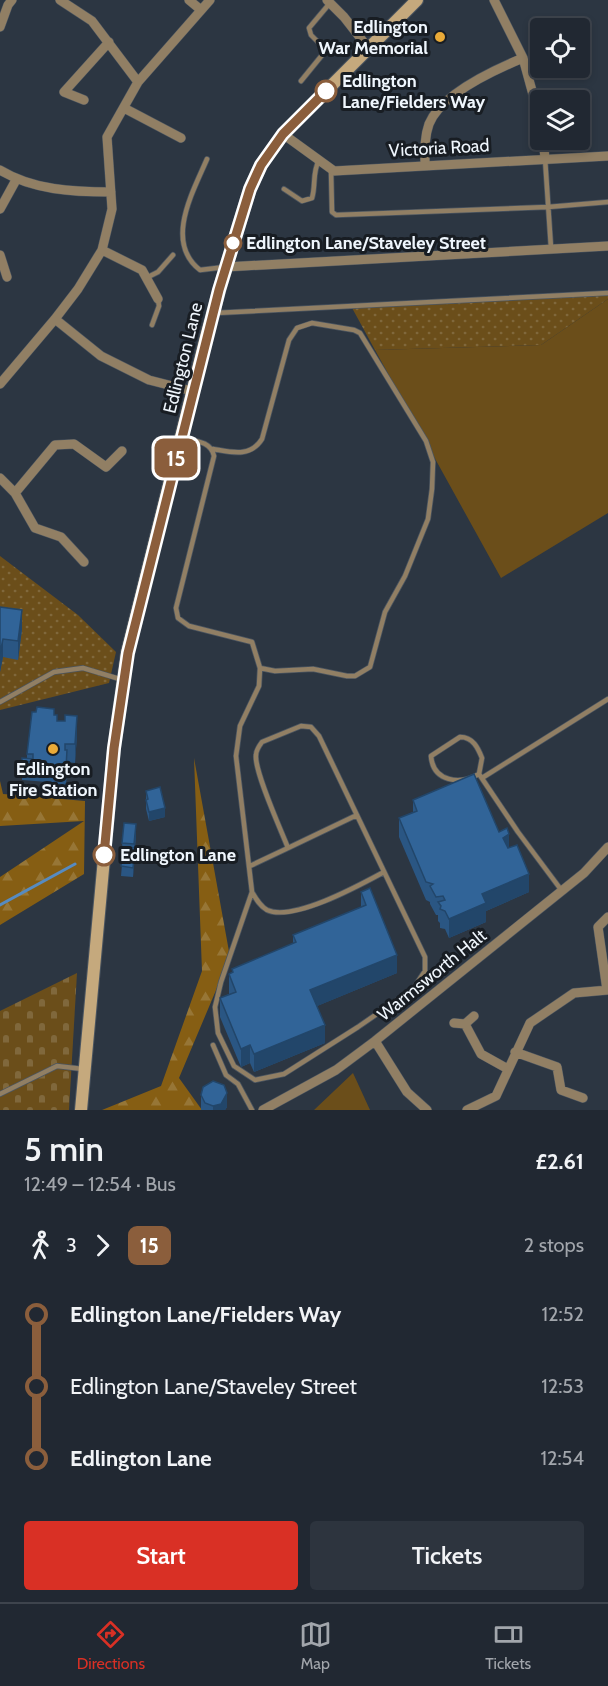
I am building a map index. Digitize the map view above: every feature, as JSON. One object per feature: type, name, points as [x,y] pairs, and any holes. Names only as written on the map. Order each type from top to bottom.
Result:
[{"type":"main road","name":"Edlington Lane","points":[[81,1110],[112,760],[123,680],[212,313],[250,189],[261,165],[283,134],[417,0]]},
{"type":"street","points":[[0,27],[12,0]]},
{"type":"street","points":[[60,0],[92,21],[138,82]]},
{"type":"street","points":[[189,0],[201,10]]},
{"type":"street","points":[[1,381],[55,319],[78,289],[102,250],[112,209],[107,137],[138,82],[210,0]]},
{"type":"street","points":[[494,0],[522,58],[531,90]]},
{"type":"street","points":[[328,1],[369,49]]},
{"type":"street","points":[[84,100],[64,92],[109,42]]},
{"type":"street","points":[[425,166],[425,138],[428,127],[439,108],[477,79],[522,58]]},
{"type":"street","points":[[124,108],[181,138]]},
{"type":"street","points":[[283,134],[331,169]]},
{"type":"street","points":[[544,150],[545,158]]},
{"type":"street","name":"Victoria Road","points":[[331,169],[334,171],[608,156]]},
{"type":"street","points":[[0,170],[15,180],[71,192],[111,192]]},
{"type":"street","points":[[0,209],[15,180]]},
{"type":"street","points":[[226,267],[608,246]]},
{"type":"street","points":[[102,250],[142,270],[158,299]]},
{"type":"street","points":[[0,255],[7,277]]},
{"type":"street","points":[[55,319],[101,356],[148,380],[192,391]]},
{"type":"street","points":[[15,493],[55,445],[74,444],[106,467],[122,451]]},
{"type":"street","points":[[0,478],[15,493],[35,528],[61,537],[84,562]]},
{"type":"street","name":"Warmsworth Halt","points":[[263,1110],[336,1070],[375,1041],[584,873],[608,847]]},
{"type":"street","points":[[467,1110],[496,1096],[530,1023],[574,993],[607,990],[598,927],[608,917]]},
{"type":"street","points":[[474,1016],[459,1024],[481,1054],[507,1069]]},
{"type":"street","points":[[375,1041],[406,1092],[428,1110]]},
{"type":"street","points":[[515,1052],[557,1067],[561,1090],[583,1098]]},
{"type":"lane","points":[[301,81],[325,49],[311,35],[309,28],[328,1]]},
{"type":"lane","points":[[545,158],[551,250]]},
{"type":"lane","points":[[207,159],[185,214],[183,240],[186,256],[200,270],[226,267]]},
{"type":"lane","points":[[284,189],[302,201],[309,200],[314,192],[314,172],[319,160]]},
{"type":"lane","points":[[331,169],[332,212],[336,215],[548,207],[608,202]]},
{"type":"lane","points":[[146,278],[158,272],[172,255]]},
{"type":"lane","points":[[212,313],[608,293]]},
{"type":"lane","points":[[152,325],[159,306],[158,299]]},
{"type":"lane","points":[[181,438],[208,445],[213,449],[235,453],[254,449],[259,444],[289,340],[297,328],[312,323],[360,333],[426,441],[433,462],[428,519],[405,576],[385,612],[370,667],[364,672],[347,676],[313,669],[260,668]]},
{"type":"lane","points":[[213,449],[214,456],[176,608],[178,618],[189,626],[252,642],[260,668],[259,686],[238,733],[236,756],[252,892],[215,1006],[218,1033],[234,1066],[255,1080],[284,1074],[358,1027],[412,989],[425,971],[425,957],[319,736],[311,727],[301,726],[262,742],[256,754],[256,761],[288,848]]},
{"type":"lane","points":[[0,702],[54,672],[83,668],[123,680]]},
{"type":"lane","points":[[562,891],[518,832],[481,776],[482,758],[474,743],[467,738],[458,738],[431,756],[435,768],[448,780],[462,781],[481,776],[608,699]]},
{"type":"lane","points":[[250,866],[357,815]]},
{"type":"lane","points":[[252,892],[261,906],[269,911],[282,913],[303,909],[348,891],[384,872]]},
{"type":"lane","points":[[213,1045],[226,1075],[238,1084],[252,1110]]},
{"type":"lane","points":[[0,1094],[57,1066],[84,1069]]},
{"type":"green space","points":[[608,295],[608,299],[541,345],[375,350],[351,306]]},
{"type":"green space","points":[[608,299],[608,513],[501,578],[375,350],[541,345]]},
{"type":"green space","points":[[0,556],[78,615],[116,652],[109,683],[0,710]]},
{"type":"green space","points":[[194,758],[230,957],[179,1078],[202,1110],[102,1110],[161,1086],[202,971]]},
{"type":"green space","points":[[0,781],[3,794],[85,801],[84,874],[0,925],[0,877],[84,821],[0,826]]},
{"type":"green space","points":[[77,973],[69,1110],[0,1110],[0,1011]]},
{"type":"green space","points":[[353,1073],[370,1110],[314,1110]]},
{"type":"building","points":[[0,607],[22,610],[18,641],[3,639],[0,653]]},
{"type":"building","points":[[37,707],[54,709],[57,721],[65,721],[65,715],[77,716],[75,744],[65,744],[66,768],[47,767],[47,763],[22,761],[22,758],[33,759],[33,754],[27,754],[32,712],[36,712]]},
{"type":"building","points":[[474,774],[499,832],[507,828],[509,834],[503,838],[508,848],[517,845],[529,874],[482,894],[486,903],[449,919],[445,911],[440,909],[438,902],[445,900],[443,896],[436,897],[430,886],[433,884],[426,882],[399,818],[417,811],[413,800]]},
{"type":"building","points":[[160,787],[165,808],[149,812],[146,791]]},
{"type":"building","points":[[124,823],[136,824],[134,844],[122,843]]},
{"type":"building","points":[[124,847],[135,848],[133,868],[121,866]]},
{"type":"building","points":[[370,888],[397,955],[310,990],[325,1025],[254,1054],[250,1045],[241,1049],[220,998],[236,992],[229,974],[233,972],[232,969],[296,942],[293,935],[366,905],[361,892]]},
{"type":"building","points":[[213,1081],[224,1085],[227,1093],[221,1104],[213,1106],[205,1103],[201,1095],[203,1087]]},
{"type":"waterway","points":[[0,905],[75,864]]},
{"type":"bus line","name":"15","points":[[104,855],[114,748],[128,653],[212,313],[250,189],[261,165],[283,134],[326,91]]},
{"type":"place","name":"Edlington War Memorial","points":[[440,37]]},
{"type":"place","name":"Edlington Lane/Fielders Way","points":[[326,91]]},
{"type":"place","name":"Edlington Lane/Staveley Street","points":[[233,243]]},
{"type":"place","name":"Edlington Fire Station","points":[[53,749]]},
{"type":"place","name":"Edlington Lane","points":[[104,855]]}]
